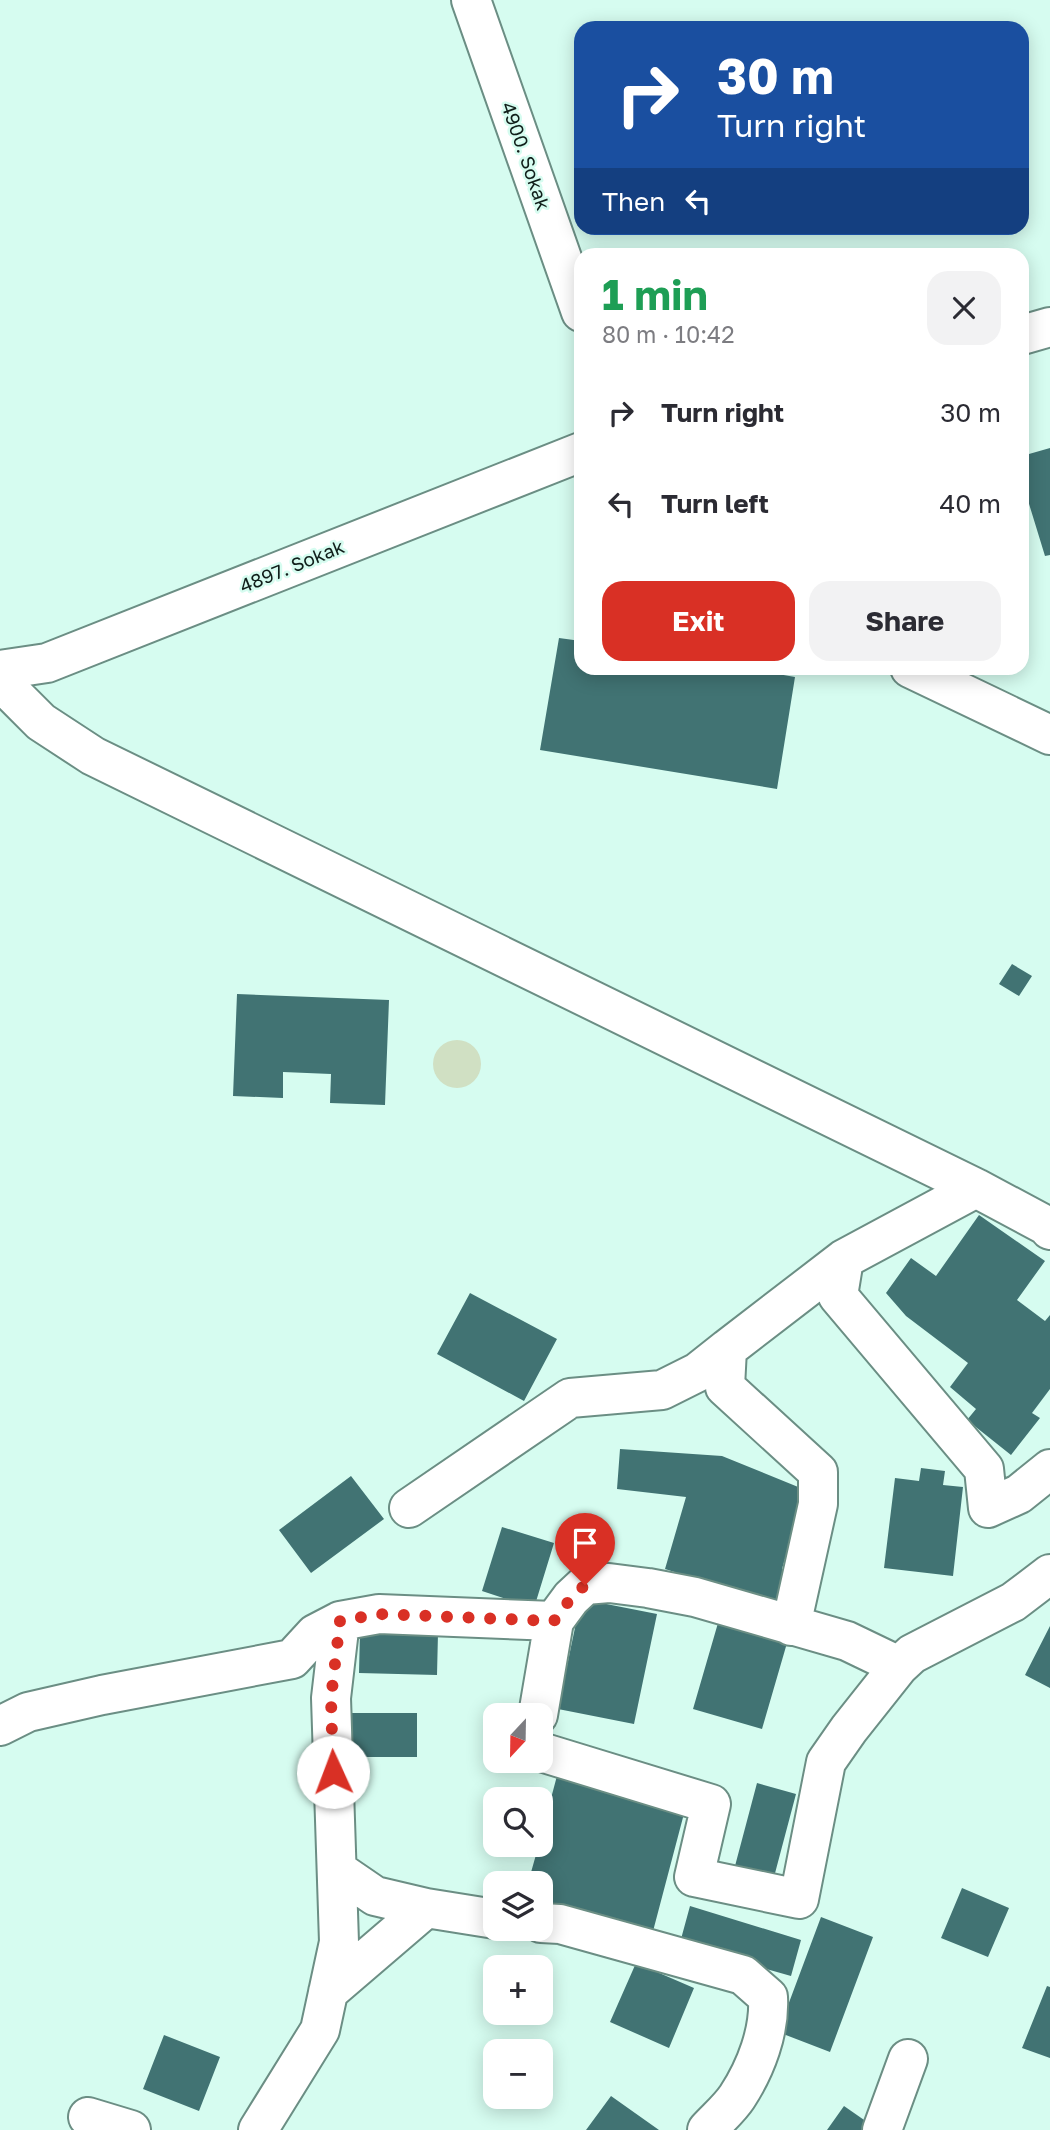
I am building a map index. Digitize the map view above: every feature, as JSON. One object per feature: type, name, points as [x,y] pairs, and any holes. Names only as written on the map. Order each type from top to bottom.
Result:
[{"type":"street","name":"4900. Sokak","points":[[471,0],[574,292]]},
{"type":"street","points":[[1029,333],[1050,327]]},
{"type":"street","name":"4897. Sokak","points":[[0,670],[47,663],[574,455]]},
{"type":"street","points":[[925,675],[1040,730]]},
{"type":"street","points":[[0,681],[41,722],[93,756],[976,1188],[1050,1230]]},
{"type":"street","points":[[410,1508],[569,1398],[662,1390],[698,1373],[844,1259],[976,1188]]},
{"type":"street","points":[[844,1259],[838,1296],[985,1469],[988,1508],[1019,1494],[1050,1469]]},
{"type":"street","points":[[727,1349],[726,1387],[818,1472],[818,1504],[791,1626]]},
{"type":"street","points":[[553,1756],[711,1804],[694,1877],[799,1899],[827,1762],[849,1729],[899,1666],[912,1654],[1013,1602],[1050,1574]]},
{"type":"street","points":[[540,1703],[554,1621],[571,1598],[585,1585],[609,1583],[695,1597],[847,1642],[899,1666]]},
{"type":"street","points":[[0,1726],[28,1712],[90,1697],[292,1659],[315,1634],[340,1621],[379,1614],[554,1621]]},
{"type":"street","points":[[258,2130],[320,2030],[339,1942],[331,1698],[340,1621]]},
{"type":"street","points":[[337,1870],[375,1896],[483,1917]]},
{"type":"street","points":[[328,1992],[426,1908]]},
{"type":"street","points":[[553,1924],[744,1975],[768,1997],[765,2035],[749,2075],[736,2099],[707,2130]]},
{"type":"street","points":[[882,2130],[908,2059]]},
{"type":"street","points":[[88,2117],[131,2130]]},
{"type":"green space","points":[[457,1040],[474,1047],[481,1064],[474,1081],[457,1088],[440,1081],[433,1064],[440,1047]]},
{"type":"building","points":[[1050,448],[1050,555],[1045,556],[1029,504],[1029,454]]},
{"type":"building","points":[[559,638],[574,640],[574,675],[795,677],[777,789],[540,750]]},
{"type":"building","points":[[1012,964],[1032,976],[1019,996],[999,984]]},
{"type":"building","points":[[237,994],[389,1000],[385,1105],[330,1103],[331,1074],[283,1072],[283,1098],[233,1096]]},
{"type":"building","points":[[979,1215],[1045,1261],[1017,1300],[1045,1321],[1050,1315],[1050,1389],[1032,1413],[1040,1418],[1011,1455],[967,1420],[976,1409],[950,1387],[968,1363],[906,1316],[886,1293],[911,1258],[936,1276]]},
{"type":"building","points":[[470,1293],[557,1339],[524,1401],[437,1354]]},
{"type":"building","points":[[620,1449],[722,1456],[808,1491],[782,1569],[789,1572],[779,1605],[665,1569],[686,1497],[617,1489]]},
{"type":"building","points":[[921,1468],[945,1471],[943,1485],[963,1487],[953,1576],[884,1568],[895,1478],[919,1481]]},
{"type":"building","points":[[351,1476],[384,1519],[311,1573],[279,1530]]},
{"type":"building","points":[[502,1527],[554,1543],[534,1608],[482,1591]]},
{"type":"building","points":[[581,1599],[657,1614],[634,1724],[558,1709]]},
{"type":"building","points":[[718,1623],[787,1643],[762,1729],[693,1709]]},
{"type":"building","points":[[1050,1626],[1050,1688],[1025,1675]]},
{"type":"building","points":[[360,1631],[438,1633],[437,1675],[359,1673]]},
{"type":"building","points":[[352,1713],[417,1713],[417,1757],[352,1757]]},
{"type":"building","points":[[558,1772],[686,1806],[652,1935],[553,1909],[553,1871],[531,1871],[535,1857],[553,1857],[553,1791]]},
{"type":"building","points":[[757,1783],[796,1794],[774,1877],[735,1866]]},
{"type":"building","points":[[962,1888],[1009,1908],[988,1957],[941,1938]]},
{"type":"building","points":[[690,1906],[801,1940],[791,1976],[724,1957],[681,1939]]},
{"type":"building","points":[[821,1917],[873,1937],[830,2052],[778,2032]]},
{"type":"building","points":[[636,1963],[694,1988],[669,2048],[610,2022]]},
{"type":"building","points":[[1047,1986],[1050,1987],[1050,2058],[1022,2048]]},
{"type":"building","points":[[164,2035],[220,2057],[199,2111],[143,2089]]},
{"type":"building","points":[[611,2096],[659,2130],[586,2130]]},
{"type":"building","points":[[844,2106],[867,2122],[861,2130],[827,2130]]},
{"type":"route","points":[[333,1772],[331,1698],[340,1621],[379,1614],[554,1621],[571,1598],[585,1585]]}]
